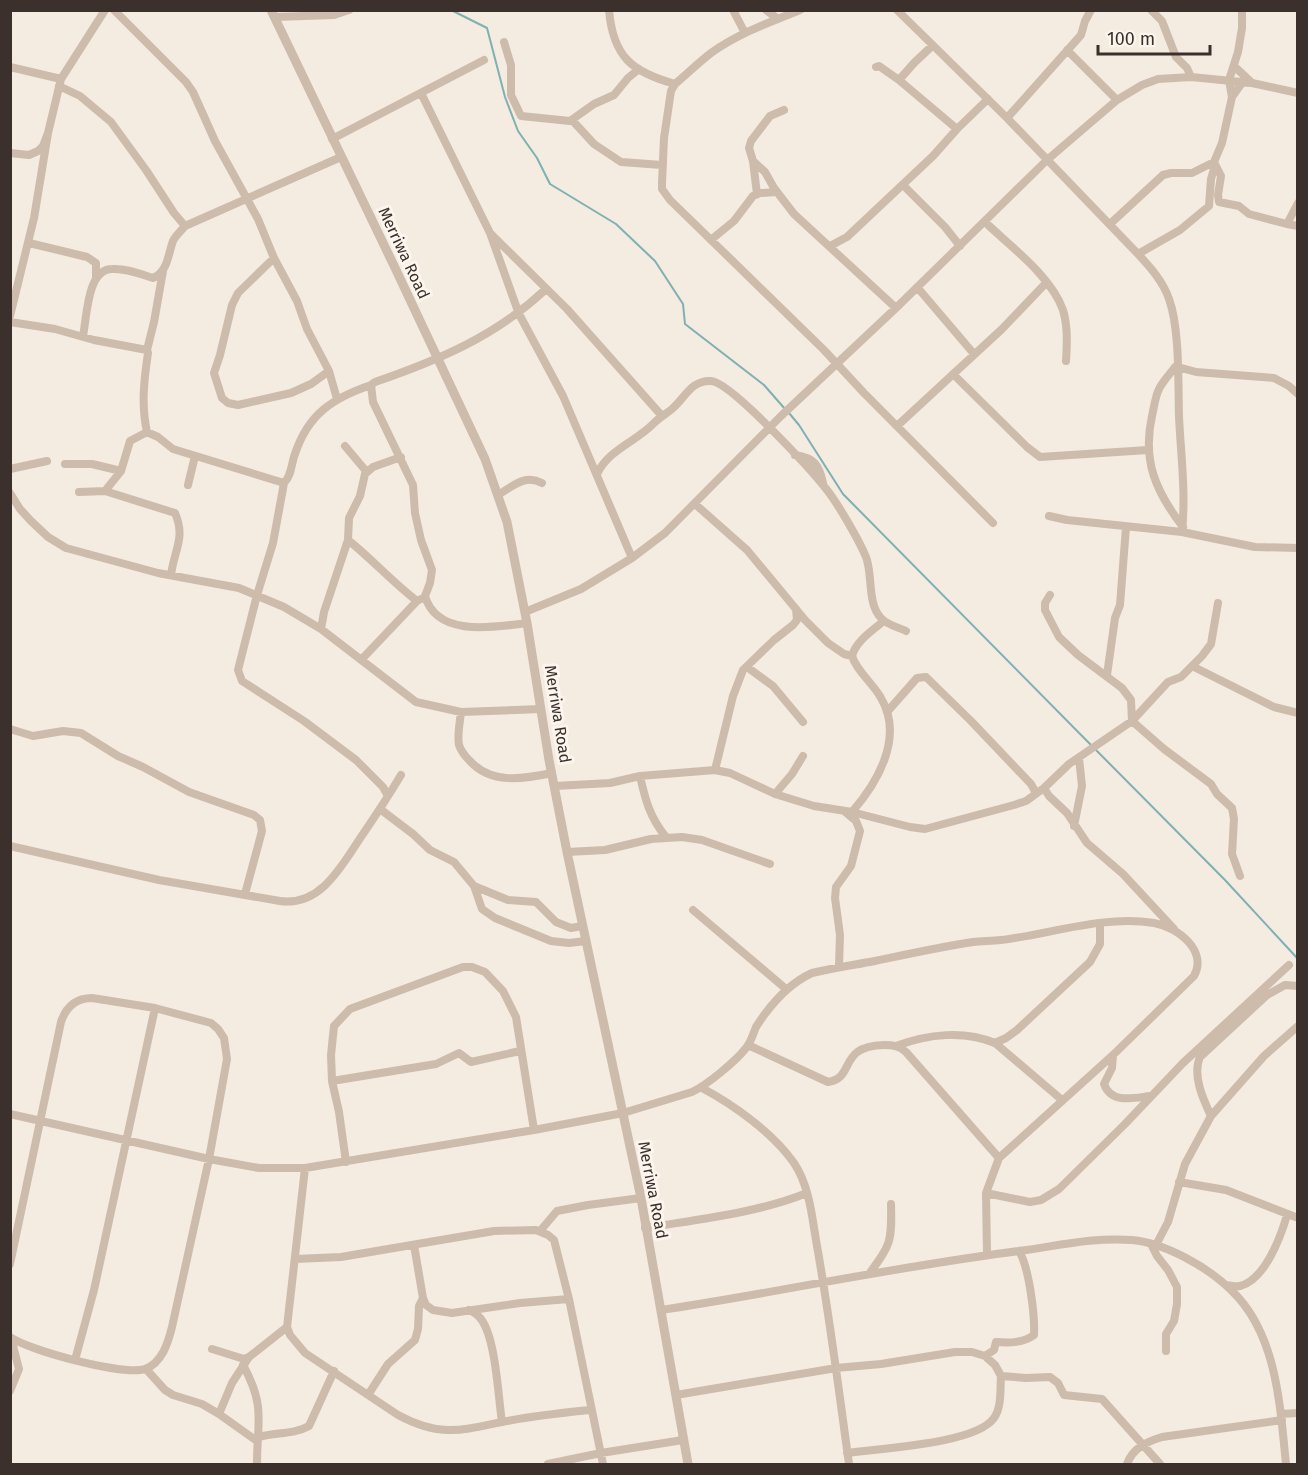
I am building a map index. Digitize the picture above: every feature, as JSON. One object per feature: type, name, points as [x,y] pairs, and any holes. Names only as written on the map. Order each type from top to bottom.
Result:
[{"type":"street","points":[[10,316],[34,218],[48,133],[60,82],[105,10]]},
{"type":"street","points":[[114,10],[186,82],[193,92],[215,141],[248,199],[274,258],[297,301],[307,329],[329,371],[337,399]]},
{"type":"street","points":[[273,14],[334,15],[349,10]]},
{"type":"street","points":[[609,10],[614,37],[620,53],[630,64],[675,84]]},
{"type":"street","points":[[766,10],[778,19]]},
{"type":"street","points":[[800,10],[746,33],[712,53],[675,84],[670,97],[662,165],[664,193],[993,523]]},
{"type":"street","points":[[897,10],[1007,118],[1156,275],[1170,301],[1173,314],[1184,484],[1183,530]]},
{"type":"street","points":[[1007,118],[1081,36],[1091,10]]},
{"type":"street","points":[[1150,10],[1162,21],[1176,57],[1187,68],[1191,77]]},
{"type":"street","points":[[1232,97],[1228,80],[1234,66],[1242,28],[1242,10]]},
{"type":"street","points":[[737,12],[746,33]]},
{"type":"street","name":"Merriwa Road","points":[[273,14],[485,459],[507,522],[567,852],[641,1198],[688,1464]]},
{"type":"street","points":[[504,42],[511,65],[511,94],[521,116],[561,121],[572,120],[594,104],[614,95],[624,82],[639,69]]},
{"type":"street","points":[[899,80],[933,46]]},
{"type":"street","points":[[1067,50],[1117,100]]},
{"type":"street","points":[[332,139],[484,60]]},
{"type":"street","points":[[876,67],[879,66],[899,80],[957,129]]},
{"type":"street","points":[[1234,66],[1252,83]]},
{"type":"street","points":[[10,67],[60,82],[111,122],[185,226]]},
{"type":"street","points":[[525,612],[581,589],[632,558],[665,533],[781,416],[896,308],[1047,160],[1117,100],[1142,85],[1158,79],[1191,77],[1252,83],[1298,93]]},
{"type":"street","points":[[1138,254],[1180,230],[1209,206],[1211,179],[1232,97],[1242,82]]},
{"type":"street","points":[[421,93],[490,233],[519,314],[562,396],[632,558]]},
{"type":"street","points":[[830,246],[847,237],[933,156],[988,99]]},
{"type":"street","points":[[757,194],[753,161],[748,148],[770,116],[784,110]]},
{"type":"street","points":[[572,120],[589,139],[621,162],[662,165]]},
{"type":"street","points":[[10,153],[33,154],[40,149],[48,133]]},
{"type":"street","points":[[147,432],[143,416],[143,399],[147,350],[162,271],[174,239],[185,226],[341,157]]},
{"type":"street","points":[[753,161],[765,172],[794,214],[896,308]]},
{"type":"street","points":[[1215,164],[1221,176],[1218,195],[1220,202],[1239,206],[1249,214],[1298,226]]},
{"type":"street","points":[[1110,224],[1163,175],[1192,173],[1215,164]]},
{"type":"street","points":[[903,184],[945,227],[960,246]]},
{"type":"street","points":[[712,239],[734,221],[750,199],[757,194],[777,192]]},
{"type":"street","points":[[1287,224],[1298,203]]},
{"type":"street","points":[[985,222],[1034,268],[1046,282],[1063,310],[1067,337],[1066,362]]},
{"type":"street","points":[[490,233],[582,326],[662,416]]},
{"type":"street","points":[[842,257],[843,244],[847,237]]},
{"type":"street","points":[[28,243],[87,257],[96,263],[96,277]]},
{"type":"street","points":[[274,258],[238,293],[232,305],[214,373],[222,398],[228,403],[237,405],[291,393],[311,384],[329,371]]},
{"type":"street","points":[[83,336],[91,288],[102,271],[122,270],[153,278],[162,271]]},
{"type":"street","points":[[897,426],[1002,329],[1046,282]]},
{"type":"street","points":[[917,287],[974,354]]},
{"type":"street","points":[[388,796],[383,787],[366,769],[340,748],[239,677],[237,670],[273,543],[284,483],[289,478],[294,457],[307,426],[337,399],[346,393],[436,358],[491,332],[519,314],[546,289]]},
{"type":"street","points":[[10,322],[56,329],[147,350]]},
{"type":"street","points":[[1176,367],[1196,372],[1275,378],[1298,394]]},
{"type":"street","points":[[1176,367],[1157,395],[1148,435],[1148,450],[1151,470],[1163,497],[1183,530]]},
{"type":"street","points":[[953,374],[1040,457],[1148,450]]},
{"type":"street","points":[[597,474],[610,454],[644,432],[672,409],[691,387],[712,381],[730,391],[770,427],[795,454],[813,461],[819,470],[823,485],[834,499],[866,557],[873,598],[879,615],[884,621],[906,631]]},
{"type":"street","points":[[371,385],[373,402],[413,484],[420,540],[432,570],[425,597],[432,613],[454,623],[481,628],[527,623]]},
{"type":"street","points":[[147,432],[158,437],[173,449],[284,483]]},
{"type":"street","points":[[105,491],[121,471],[130,441],[147,432]]},
{"type":"street","points":[[345,446],[366,471]]},
{"type":"street","points":[[188,485],[195,456]]},
{"type":"street","points":[[321,629],[324,612],[348,540],[349,518],[360,496],[366,471],[401,457]]},
{"type":"street","points":[[10,469],[47,461]]},
{"type":"street","points":[[65,464],[92,464],[121,471]]},
{"type":"street","points":[[498,495],[523,480],[542,483]]},
{"type":"street","points":[[79,492],[105,491],[175,513],[180,525],[180,538],[173,557],[171,575]]},
{"type":"street","points":[[10,493],[31,521],[48,537],[66,548],[171,575],[239,588],[284,607],[321,629],[416,702],[461,712],[542,709]]},
{"type":"street","points":[[695,504],[715,519],[747,550],[805,620],[836,649],[852,656],[880,696],[887,712],[890,734],[884,763],[875,783],[848,811]]},
{"type":"street","points":[[1049,516],[1126,527],[1183,530],[1248,546],[1298,548]]},
{"type":"street","points":[[1107,675],[1115,618],[1120,605],[1126,527]]},
{"type":"street","points":[[348,540],[417,601]]},
{"type":"street","points":[[1050,595],[1045,603],[1045,610],[1059,637],[1078,655],[1122,688],[1131,700],[1132,721],[1211,784],[1217,794],[1232,808],[1234,819],[1232,854],[1240,876]]},
{"type":"street","points":[[362,659],[417,601],[425,597]]},
{"type":"street","points":[[555,786],[610,783],[640,776],[715,770],[730,773],[775,794],[814,806],[848,811],[925,829],[1014,805],[1026,801],[1070,764],[1132,721],[1168,682],[1181,677],[1211,644],[1218,603]]},
{"type":"street","points":[[715,770],[737,683],[747,666],[797,620],[796,608]]},
{"type":"street","points":[[852,656],[854,650],[866,636],[884,621]]},
{"type":"street","points":[[747,666],[773,686],[803,722]]},
{"type":"street","points":[[1192,666],[1274,707],[1298,713]]},
{"type":"street","points":[[887,712],[917,678],[926,677],[1031,784],[1036,793]]},
{"type":"street","points":[[461,712],[459,744],[464,755],[482,772],[501,778],[528,778],[552,773]]},
{"type":"street","points":[[10,729],[30,735],[63,731],[81,733],[118,756],[189,792],[254,815],[260,820],[262,831],[245,894]]},
{"type":"street","points":[[775,794],[792,774],[803,756]]},
{"type":"street","points":[[1074,826],[1082,786],[1079,758]]},
{"type":"street","points":[[10,846],[159,880],[285,902],[305,898],[321,889],[337,874],[401,775]]},
{"type":"street","points":[[640,776],[652,819],[666,837]]},
{"type":"street","points":[[987,1254],[986,1193],[999,1158],[1113,1055],[1194,976],[1198,969],[1197,956],[1191,945],[1176,932],[1137,888],[1087,843],[1067,813],[1044,788]]},
{"type":"street","points":[[380,809],[430,850],[454,862],[474,886],[478,901],[487,914],[551,941],[569,944],[586,941]]},
{"type":"street","points":[[839,966],[840,935],[835,898],[836,887],[850,866],[860,831],[848,811]]},
{"type":"street","points":[[567,852],[605,850],[666,837],[702,840],[770,864]]},
{"type":"street","points":[[474,886],[508,900],[536,902],[556,922],[571,928],[582,926]]},
{"type":"street","points":[[693,910],[786,989]]},
{"type":"street","points":[[10,1114],[209,1159],[260,1168],[305,1168],[346,1162],[622,1113],[702,1088],[748,1045],[764,1015],[786,989],[812,973],[941,947],[1100,924],[1128,921],[1155,923],[1176,932]]},
{"type":"street","points":[[995,1043],[1017,1030],[1090,962],[1100,944],[1100,924]]},
{"type":"street","points":[[986,1193],[1030,1202],[1052,1195],[1183,1063],[1289,965]]},
{"type":"street","points":[[346,1162],[332,1081],[331,1055],[334,1026],[350,1009],[463,967],[472,967],[485,972],[503,990],[516,1017],[534,1130]]},
{"type":"street","points":[[1211,1116],[1198,1078],[1197,1064],[1200,1057],[1267,995],[1285,985],[1298,986]]},
{"type":"street","points":[[10,1264],[61,1022],[70,1005],[87,998],[155,1008],[211,1023],[218,1029],[224,1038],[227,1059],[209,1159],[169,1342],[159,1359],[146,1369],[126,1371],[75,1360],[31,1347],[11,1338]]},
{"type":"street","points":[[75,1360],[94,1290],[155,1008]]},
{"type":"street","points":[[1153,1244],[1168,1221],[1179,1182],[1193,1146],[1211,1116],[1264,1056],[1298,1026]]},
{"type":"street","points":[[748,1045],[828,1082],[838,1078],[853,1053],[873,1045],[896,1046],[920,1038],[972,1036],[995,1043],[1062,1100]]},
{"type":"street","points":[[896,1046],[906,1052],[999,1158]]},
{"type":"street","points":[[332,1081],[436,1064],[459,1053],[471,1062],[520,1051]]},
{"type":"street","points":[[1113,1055],[1112,1068],[1104,1084],[1107,1091],[1114,1097],[1124,1099],[1150,1096]]},
{"type":"street","points":[[702,1088],[736,1108],[771,1138],[793,1162],[807,1193],[824,1282],[849,1464]]},
{"type":"street","points":[[305,1168],[287,1327],[301,1349],[404,1419],[440,1431],[459,1431],[502,1422],[590,1410]]},
{"type":"street","points":[[1179,1182],[1226,1190],[1298,1218]]},
{"type":"street","points":[[645,1228],[748,1211],[768,1204],[782,1203],[807,1193]]},
{"type":"street","points":[[540,1231],[557,1211],[641,1198]]},
{"type":"street","points":[[868,1274],[890,1244],[891,1204]]},
{"type":"street","points":[[1224,1284],[1244,1285],[1262,1269],[1277,1246],[1287,1215]]},
{"type":"street","points":[[295,1259],[341,1257],[494,1231],[540,1231],[554,1240],[569,1299],[590,1410],[603,1464]]},
{"type":"street","points":[[661,1310],[987,1254],[1079,1241],[1132,1240],[1153,1244],[1182,1256],[1224,1284],[1246,1308],[1269,1355],[1277,1385],[1286,1464]]},
{"type":"street","points":[[1153,1244],[1157,1256],[1177,1287],[1174,1321],[1166,1334],[1166,1352]]},
{"type":"street","points":[[414,1245],[423,1298],[428,1307],[437,1311],[452,1313],[569,1299]]},
{"type":"street","points":[[985,1356],[994,1350],[996,1342],[1019,1342],[1028,1340],[1034,1335],[1025,1261],[1019,1251]]},
{"type":"street","points":[[368,1395],[388,1364],[415,1340],[418,1329],[418,1306],[423,1298]]},
{"type":"street","points":[[470,1310],[481,1318],[487,1332],[496,1375],[502,1422]]},
{"type":"street","points":[[219,1414],[232,1383],[249,1357],[287,1327]]},
{"type":"street","points":[[10,1390],[19,1368],[11,1338]]},
{"type":"street","points":[[212,1349],[244,1359],[249,1357]]},
{"type":"street","points":[[676,1395],[836,1368],[881,1364],[956,1352],[972,1352],[985,1356],[995,1365],[1001,1376],[999,1401],[994,1418],[976,1432],[900,1448],[847,1453]]},
{"type":"street","points":[[243,1365],[258,1401],[257,1464]]},
{"type":"street","points":[[146,1369],[165,1390],[173,1395],[202,1404],[258,1439]]},
{"type":"street","points":[[258,1439],[270,1434],[284,1434],[309,1426],[334,1371]]},
{"type":"street","points":[[1001,1376],[1050,1377],[1058,1383],[1064,1395],[1102,1399],[1160,1464]]},
{"type":"street","points":[[1127,1464],[1132,1454],[1143,1445],[1162,1437],[1298,1413]]},
{"type":"street","points":[[549,1464],[683,1440]]},
{"type":"waterway","points":[[451,10],[487,28],[505,97],[518,131],[537,158],[550,184],[616,224],[655,261],[683,304],[685,324],[764,385],[785,409]]},
{"type":"waterway","points":[[789,413],[843,494],[1091,745]]},
{"type":"waterway","points":[[1095,749],[1225,880],[1298,959]]}]
